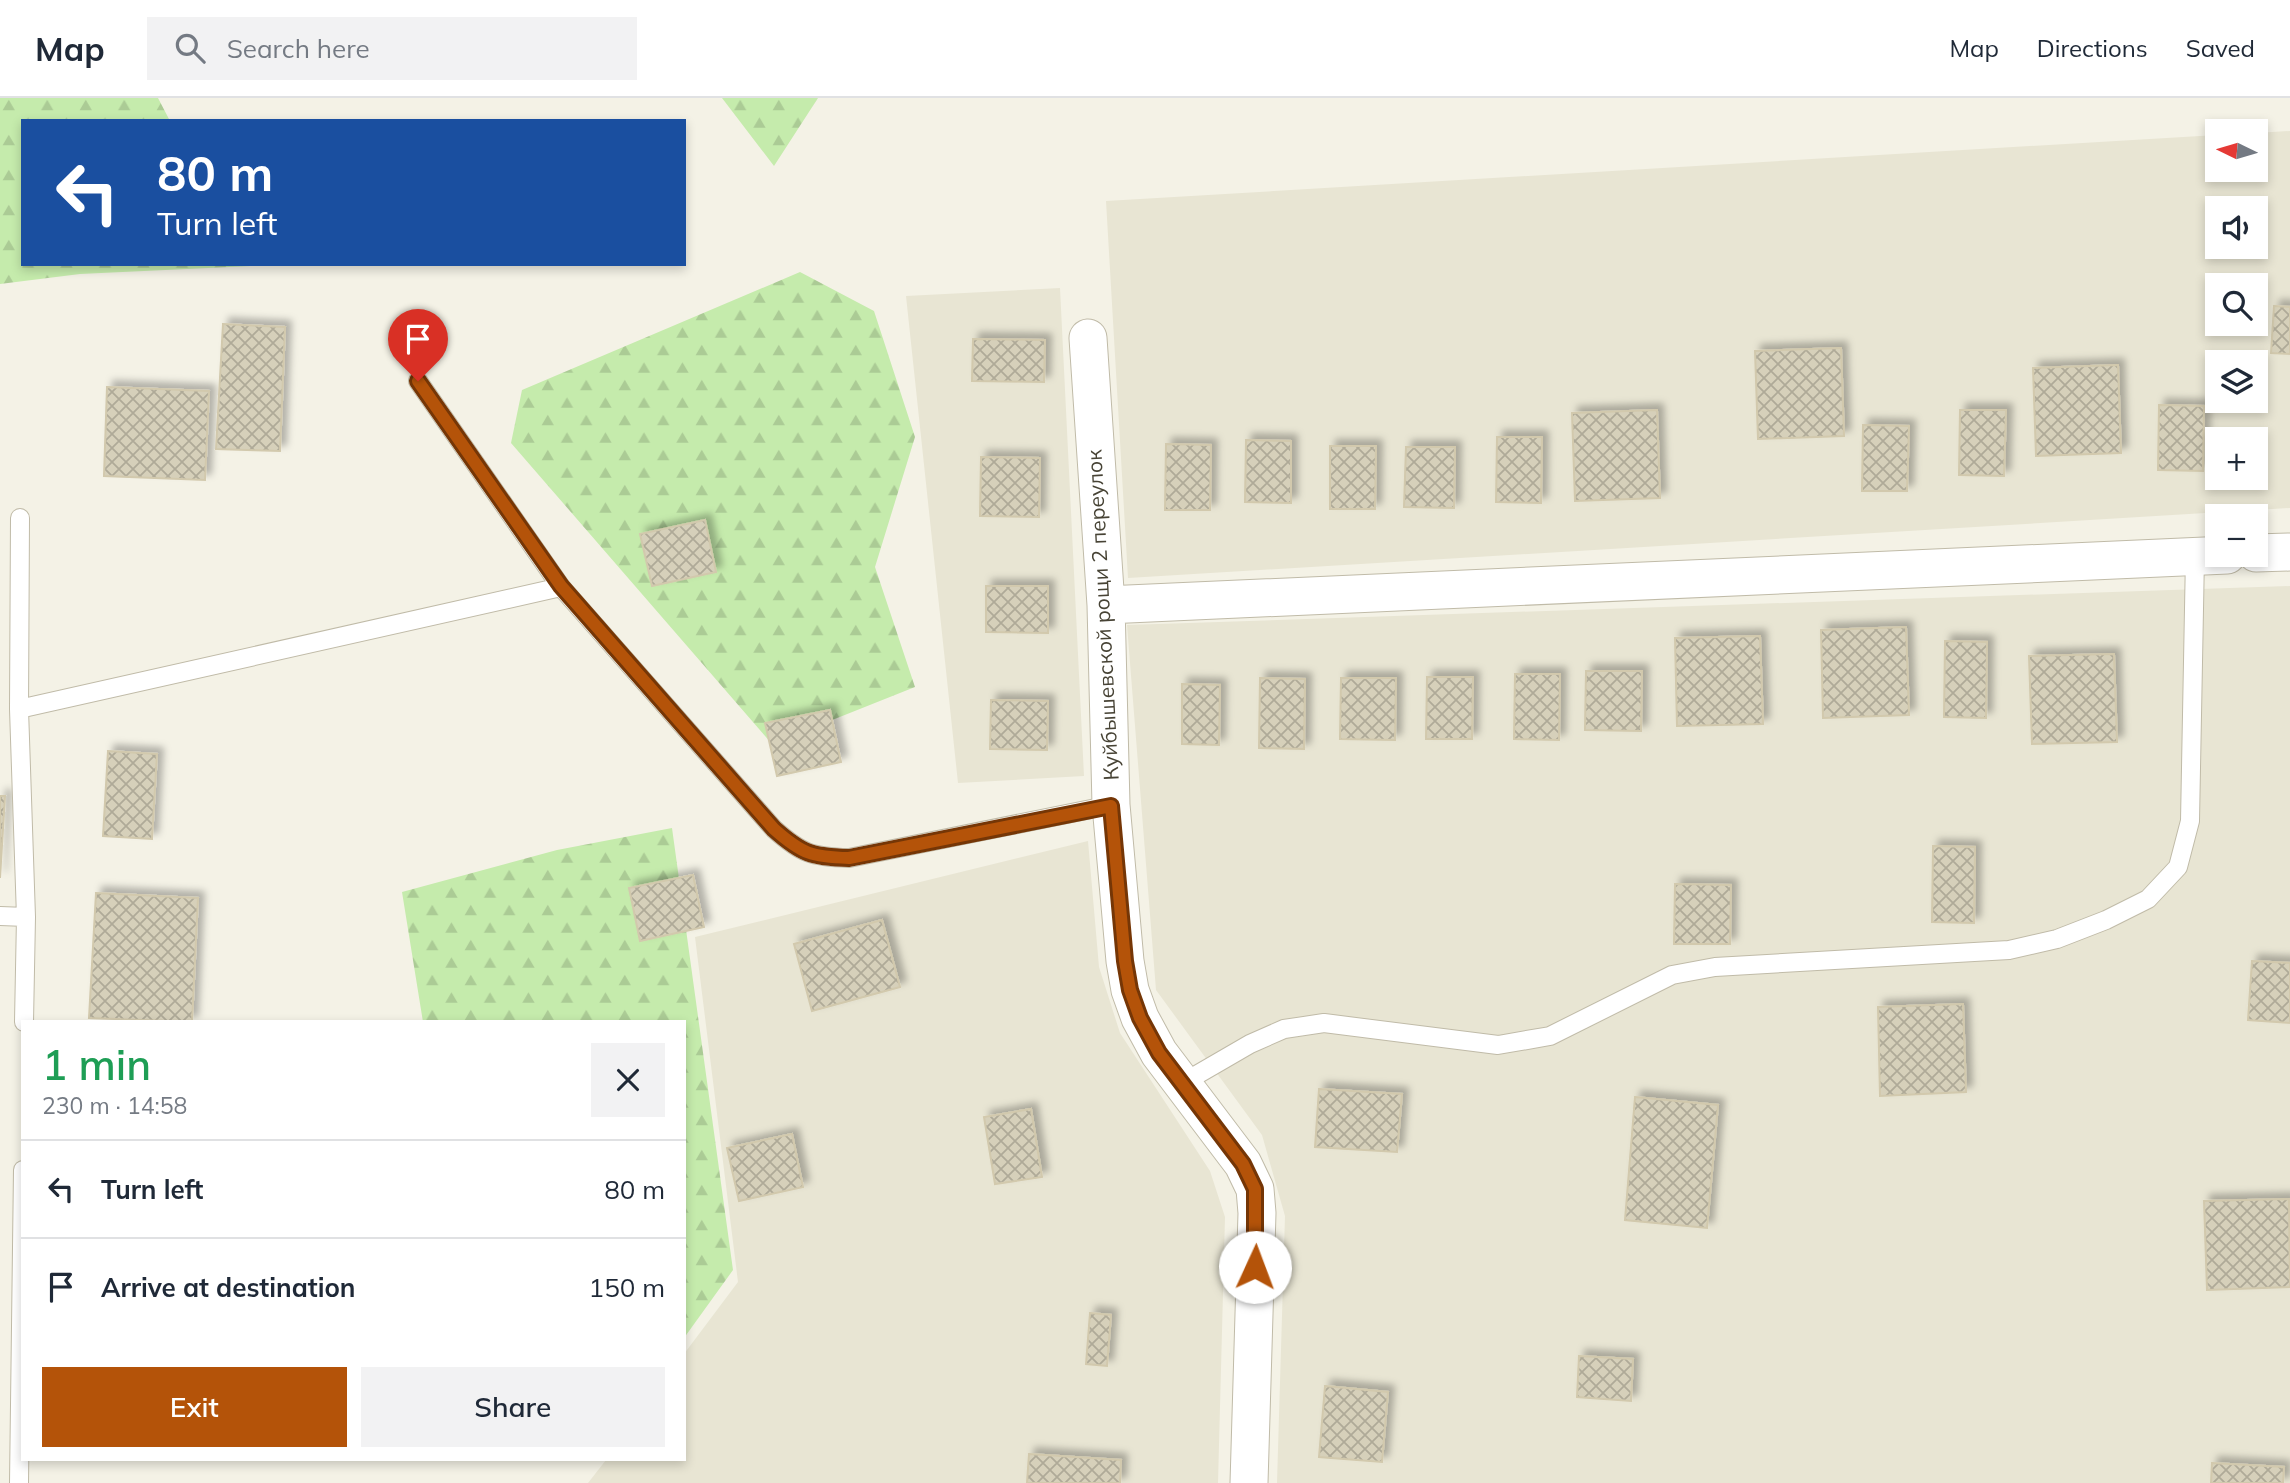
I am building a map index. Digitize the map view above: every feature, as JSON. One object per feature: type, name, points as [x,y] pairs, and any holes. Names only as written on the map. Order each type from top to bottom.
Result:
[{"type":"street","name":"Куйбышевской рощи 2 переулок","points":[[1088,338],[1106,605],[1111,806],[1125,961],[1130,990],[1140,1018],[1159,1053],[1243,1164],[1255,1189],[1257,1213],[1249,1483]]},
{"type":"street","points":[[2268,553],[2290,552]]},
{"type":"street","points":[[1106,605],[2205,556]]},
{"type":"lane","points":[[418,381],[561,586],[774,829],[791,844],[808,854],[849,858],[1111,806]]},
{"type":"lane","points":[[20,518],[19,709],[26,917],[24,1020]]},
{"type":"lane","points":[[1181,1084],[1250,1044],[1284,1029],[1324,1023],[1498,1045],[1550,1037],[1672,975],[1715,967],[2009,950],[2057,939],[2106,920],[2148,899],[2178,867],[2190,821],[2210,567]]},
{"type":"lane","points":[[19,709],[561,586]]},
{"type":"lane","points":[[0,916],[26,917]]},
{"type":"lane","points":[[19,1483],[21,1326]]},
{"type":"shaded area","points":[[2290,131],[2290,508],[2268,509],[2268,504],[2205,504],[2205,513],[1128,578],[1106,201],[2205,136],[2205,182],[2268,182],[2268,132]]},
{"type":"shaded area","points":[[1060,288],[1084,776],[958,783],[906,296]]},
{"type":"shaded area","points":[[2290,586],[2290,1483],[1277,1483],[1285,1216],[1262,1135],[1156,990],[1127,625]]},
{"type":"shaded area","points":[[1088,841],[1099,967],[1120,1033],[1210,1171],[1225,1217],[1218,1483],[588,1483],[605,1461],[686,1461],[686,1351],[738,1282],[695,937]]},
{"type":"green space","points":[[0,98],[158,98],[169,119],[21,119],[21,266],[251,266],[80,274],[0,284]]},
{"type":"green space","points":[[722,98],[818,98],[774,166]]},
{"type":"green space","points":[[800,272],[874,311],[915,437],[875,567],[915,687],[772,744],[511,443],[522,390]]},
{"type":"green space","points":[[672,828],[733,1270],[686,1335],[686,1020],[423,1020],[402,892],[557,850]]},
{"type":"building","points":[[2274,306],[2290,307],[2290,354],[2271,353]]},
{"type":"building","points":[[223,324],[285,327],[280,451],[216,449]]},
{"type":"building","points":[[973,339],[1045,340],[1044,382],[972,381]]},
{"type":"building","points":[[1841,348],[1844,436],[1758,439],[1755,351]]},
{"type":"building","points":[[2118,365],[2121,453],[2036,456],[2033,368]]},
{"type":"building","points":[[107,387],[209,391],[205,480],[104,476]]},
{"type":"building","points":[[2159,405],[2204,406],[2203,471],[2158,470]]},
{"type":"building","points":[[1657,410],[1660,498],[1575,501],[1572,413]]},
{"type":"building","points":[[1960,410],[2006,410],[2004,476],[1959,475]]},
{"type":"building","points":[[1863,425],[1909,426],[1907,491],[1862,491]]},
{"type":"building","points":[[1497,437],[1542,437],[1541,503],[1496,502]]},
{"type":"building","points":[[1246,440],[1291,441],[1291,503],[1245,502]]},
{"type":"building","points":[[1166,444],[1211,445],[1210,510],[1165,510]]},
{"type":"building","points":[[1330,446],[1376,446],[1375,509],[1330,509]]},
{"type":"building","points":[[1406,447],[1455,447],[1454,508],[1404,507]]},
{"type":"building","points":[[981,457],[1040,458],[1039,517],[980,516]]},
{"type":"building","points":[[705,520],[716,572],[652,586],[640,534]]},
{"type":"building","points":[[986,586],[1048,586],[1048,633],[986,632]]},
{"type":"building","points":[[1906,627],[1909,715],[1823,718],[1821,630]]},
{"type":"building","points":[[1760,636],[1763,724],[1677,726],[1675,638]]},
{"type":"building","points":[[1945,641],[1987,642],[1986,718],[1944,717]]},
{"type":"building","points":[[2114,654],[2117,742],[2032,744],[2029,656]]},
{"type":"building","points":[[1586,671],[1642,671],[1641,731],[1585,730]]},
{"type":"building","points":[[1515,674],[1560,674],[1559,740],[1514,739]]},
{"type":"building","points":[[1427,677],[1473,677],[1472,739],[1426,739]]},
{"type":"building","points":[[1260,678],[1305,679],[1304,749],[1259,748]]},
{"type":"building","points":[[1341,678],[1396,678],[1395,740],[1340,739]]},
{"type":"building","points":[[1182,684],[1220,685],[1219,745],[1182,744]]},
{"type":"building","points":[[991,700],[1048,701],[1047,750],[990,749]]},
{"type":"building","points":[[830,710],[841,762],[777,776],[765,723]]},
{"type":"building","points":[[108,751],[157,754],[152,839],[103,836]]},
{"type":"building","points":[[0,796],[5,796],[0,878]]},
{"type":"building","points":[[1933,846],[1975,847],[1974,923],[1932,922]]},
{"type":"building","points":[[693,875],[704,927],[640,941],[629,888]]},
{"type":"building","points":[[1675,884],[1731,885],[1730,944],[1674,944]]},
{"type":"building","points":[[96,893],[198,898],[192,1020],[89,1018]]},
{"type":"building","points":[[882,920],[900,987],[812,1011],[794,944]]},
{"type":"building","points":[[2252,961],[2290,963],[2290,1023],[2248,1020]]},
{"type":"building","points":[[1963,1004],[1966,1092],[1880,1096],[1878,1007]]},
{"type":"building","points":[[1319,1089],[1402,1094],[1397,1152],[1315,1147]]},
{"type":"building","points":[[1635,1097],[1718,1105],[1707,1228],[1625,1220]]},
{"type":"building","points":[[1031,1109],[1042,1177],[995,1184],[984,1117]]},
{"type":"building","points":[[792,1134],[803,1187],[739,1201],[727,1148]]},
{"type":"building","points":[[2289,1199],[2290,1287],[2207,1290],[2204,1201]]},
{"type":"building","points":[[1090,1313],[1111,1315],[1107,1366],[1086,1364]]},
{"type":"building","points":[[1579,1356],[1633,1359],[1631,1401],[1577,1397]]},
{"type":"building","points":[[1325,1386],[1388,1392],[1382,1462],[1319,1457]]},
{"type":"building","points":[[1029,1454],[1121,1460],[1120,1483],[1027,1483]]},
{"type":"building","points":[[2212,1463],[2284,1467],[2283,1483],[2211,1483]]},
{"type":"route","points":[[418,381],[561,586],[774,829],[791,844],[808,854],[849,858],[1111,806],[1130,990],[1140,1018],[1159,1053],[1243,1164],[1255,1189],[1255,1267]]}]
